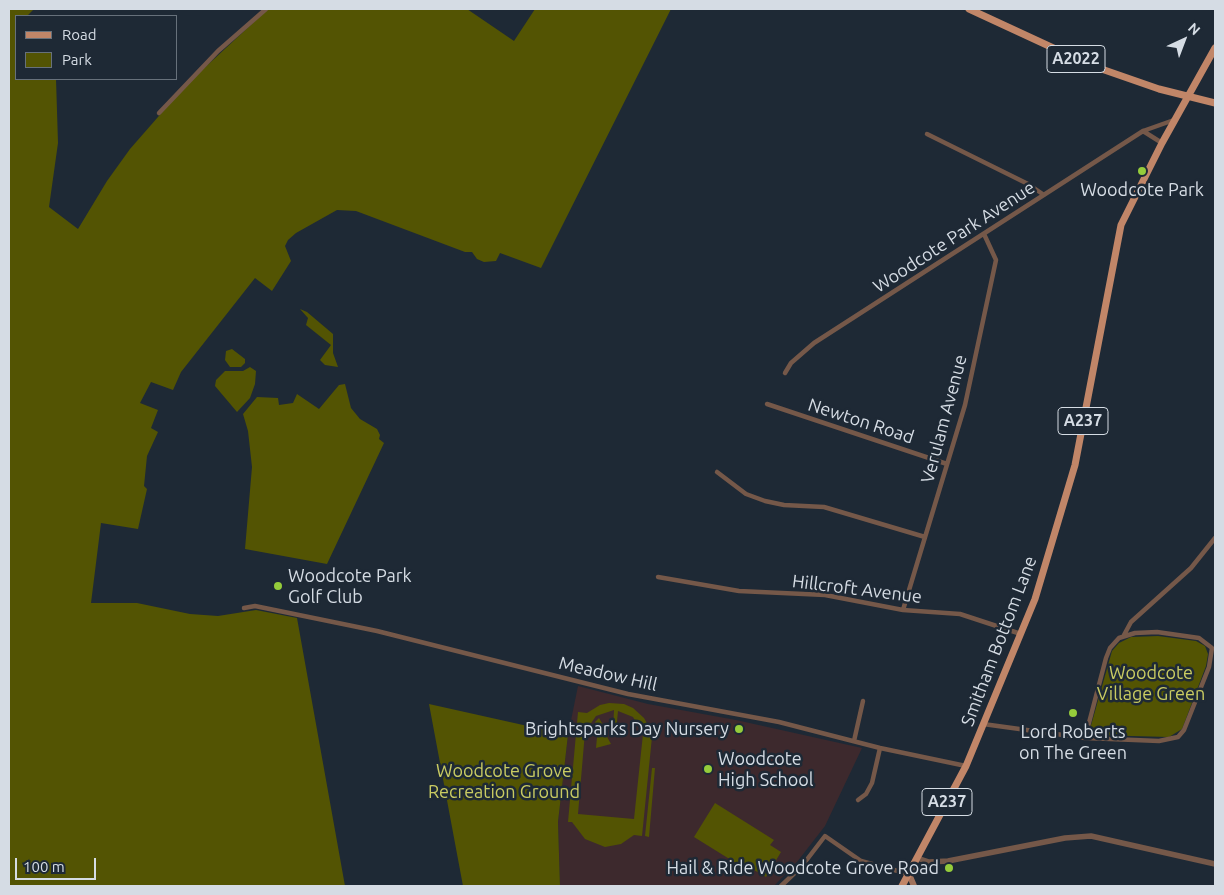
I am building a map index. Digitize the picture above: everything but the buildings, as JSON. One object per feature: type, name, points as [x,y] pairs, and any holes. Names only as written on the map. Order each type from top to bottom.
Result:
[{"type":"main road","name":"A2022","points":[[969,9],[1090,65],[1189,97],[1215,103]]},
{"type":"main road","name":"A237","points":[[1189,97],[1215,48]]},
{"type":"main road","name":"Smitham Bottom Lane","points":[[909,874],[966,766],[1035,600],[1075,466],[1121,225],[1162,143],[1189,97]]},
{"type":"main road","name":"A237","points":[[902,886],[909,874]]},
{"type":"main road","points":[[909,874],[914,886]]},
{"type":"street","points":[[159,113],[218,51],[266,9]]},
{"type":"street","name":"Woodcote Park Avenue","points":[[785,373],[791,363],[816,342],[1144,131],[1175,120]]},
{"type":"street","points":[[1144,131],[1162,143]]},
{"type":"street","points":[[927,134],[1028,184],[1044,195]]},
{"type":"street","name":"Verulam Avenue","points":[[903,610],[965,405],[996,260],[984,234]]},
{"type":"street","name":"Newton Road","points":[[767,404],[947,464]]},
{"type":"street","points":[[717,472],[746,494],[765,501],[784,505],[824,507],[925,537]]},
{"type":"street","points":[[1085,738],[1106,658],[1114,642],[1124,635],[1132,622],[1185,573],[1215,538]]},
{"type":"street","name":"Hillcroft Avenue","points":[[658,577],[739,591],[825,595],[903,610],[968,616],[1021,634]]},
{"type":"street","name":"Meadow Hill","points":[[244,608],[255,606],[377,632],[628,694],[762,719],[854,740],[880,748],[966,766]]},
{"type":"street","points":[[983,724],[1085,738],[1159,741],[1178,737],[1184,730],[1209,667],[1214,649],[1199,638],[1157,632],[1124,635]]},
{"type":"street","points":[[854,740],[863,701]]},
{"type":"street","points":[[858,800],[866,794],[872,784],[880,748]]},
{"type":"street","points":[[781,886],[802,866],[825,836],[846,852],[862,861],[909,874]]},
{"type":"street","points":[[917,858],[929,862],[948,861],[1065,838],[1091,836],[1215,864]]},
{"type":"shaded area","name":"Woodcote High School","points":[[578,686],[648,704],[736,720],[862,748],[825,826],[797,862],[774,886],[560,886],[558,822],[568,735]]},
{"type":"green space","name":"Woodcote Park Golf Club","points":[[9,9],[34,9],[28,15],[15,15],[15,80],[56,80],[58,143],[49,207],[78,229],[107,181],[130,149],[186,85],[268,9],[467,9],[514,41],[535,9],[671,9],[541,268],[500,253],[496,261],[484,262],[477,259],[472,252],[465,252],[356,211],[337,210],[296,233],[288,240],[285,246],[291,261],[272,291],[255,278],[181,372],[173,390],[151,382],[140,403],[158,410],[151,428],[158,432],[147,456],[144,486],[147,489],[138,529],[101,523],[91,603],[137,603],[190,614],[218,616],[256,610],[297,618],[345,886],[9,886]]},
{"type":"green space","points":[[300,309],[307,312],[333,334],[333,353],[338,367],[325,365],[320,360],[331,345],[306,325],[308,318]]},
{"type":"green space","points":[[232,349],[245,359],[245,363],[241,367],[230,367],[225,360],[226,351]]},
{"type":"green space","points":[[250,367],[256,371],[255,384],[250,398],[237,412],[215,386],[216,380],[225,371],[243,371]]},
{"type":"green space","points":[[345,384],[351,408],[360,419],[377,429],[380,435],[379,439],[384,443],[327,564],[245,549],[252,467],[248,431],[243,414],[257,397],[278,398],[279,405],[293,403],[297,394],[319,409],[339,385]]},
{"type":"green space","name":"Woodcote Village Green","points":[[1158,636],[1196,641],[1205,646],[1208,654],[1206,666],[1182,729],[1169,737],[1094,735],[1090,729],[1112,651],[1119,643],[1131,637]]},
{"type":"green space","points":[[609,703],[624,704],[633,708],[644,718],[649,727],[653,727],[642,836],[634,835],[621,844],[605,847],[585,839],[572,822],[568,822],[578,712],[587,713],[600,705]],"holes":[[[614,710],[613,731],[616,732],[618,711],[633,717],[643,734],[634,819],[578,814],[585,732],[596,716]]]},
{"type":"green space","name":"Woodcote Grove Recreation Ground","points":[[429,704],[568,735],[558,822],[560,886],[463,886]]},
{"type":"green space","points":[[599,718],[603,725],[601,726],[611,744],[596,748],[598,726],[595,722]]},
{"type":"green space","points":[[652,768],[655,768],[649,837],[645,836]]},
{"type":"green space","points":[[715,803],[774,840],[770,845],[781,852],[766,877],[754,870],[752,873],[694,837]]},
{"type":"place","name":"Woodcote Park","points":[[1142,171]]},
{"type":"place","name":"Woodcote Park Golf Club","points":[[278,586]]},
{"type":"place","name":"Lord Roberts on The Green","points":[[1073,713]]},
{"type":"place","name":"Brightsparks Day Nursery","points":[[739,729]]},
{"type":"place","name":"Woodcote High School","points":[[708,769]]},
{"type":"place","name":"Hail & Ride Woodcote Grove Road","points":[[949,868]]}]
